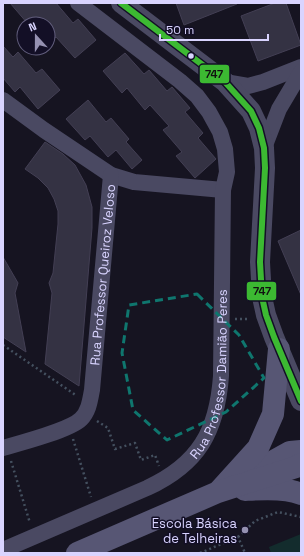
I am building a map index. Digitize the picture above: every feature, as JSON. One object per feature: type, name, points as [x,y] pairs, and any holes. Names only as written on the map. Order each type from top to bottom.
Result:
[{"type":"main road","points":[[218,492],[258,448],[274,414],[279,349]]},
{"type":"main road","points":[[218,492],[290,452],[301,451]]},
{"type":"main road","points":[[77,553],[218,492],[296,467],[301,464]]},
{"type":"main road","points":[[218,492],[264,489],[296,491],[301,494]]},
{"type":"street","name":"Rua Professor Damião Peres","points":[[3,550],[156,484],[179,470],[200,449],[213,419],[219,397],[221,376],[223,190],[227,172],[225,149],[220,132],[209,112],[197,96],[180,81],[78,3]]},
{"type":"street","points":[[121,3],[225,82],[251,111],[259,128],[264,148],[265,168],[260,276],[262,297],[266,315],[301,401]]},
{"type":"street","points":[[225,82],[248,86],[263,82],[301,67]]},
{"type":"street","points":[[264,148],[279,110],[301,72]]},
{"type":"street","name":"Rua Professor Queiroz Veloso","points":[[3,100],[44,130],[111,175],[90,403],[83,417],[70,427],[5,447]]},
{"type":"street","points":[[111,175],[125,181],[138,183],[223,190]]},
{"type":"path","points":[[70,427],[95,511]]},
{"type":"path","points":[[5,447],[34,537]]},
{"type":"path","points":[[200,553],[238,537],[255,520],[278,512],[301,517]]},
{"type":"path","points":[[238,537],[245,553]]},
{"type":"highlighted area","points":[[197,294],[239,335],[264,378],[226,412],[167,440],[133,410],[122,353],[129,305]]},
{"type":"green space","points":[[301,534],[301,553],[271,553],[269,547]]},
{"type":"building","points":[[10,3],[56,3],[73,23],[78,19],[96,40],[75,58],[56,37],[56,16],[21,16]]},
{"type":"building","points":[[176,3],[237,3],[237,4],[184,25]]},
{"type":"building","points":[[275,3],[286,3],[301,45],[258,61],[241,16]]},
{"type":"building","points":[[3,46],[13,57],[16,54],[16,56],[21,56],[36,73],[42,69],[60,90],[38,109],[20,87],[15,92],[3,78]]},
{"type":"building","points":[[125,53],[144,74],[149,70],[167,91],[172,87],[190,108],[185,112],[203,133],[198,138],[216,159],[195,178],[176,156],[182,152],[163,130],[169,126],[150,105],[145,110],[127,88],[122,93],[103,71]]},
{"type":"building","points":[[88,100],[106,122],[111,118],[129,139],[126,142],[142,160],[132,169],[116,150],[108,157],[90,136],[85,140],[66,119]]},
{"type":"building","points":[[45,142],[63,154],[75,165],[86,185],[92,207],[92,228],[79,386],[45,364],[52,293],[49,283],[53,273],[58,211],[48,188],[38,178],[25,169]]},
{"type":"building","points":[[301,230],[301,295],[278,241]]},
{"type":"building","points":[[3,257],[18,283],[15,293],[26,352],[3,337]]},
{"type":"transit line","name":"747","points":[[121,3],[225,82],[251,111],[259,128],[264,148],[265,168],[260,262],[262,297],[266,315],[274,337],[301,401]]},
{"type":"place","name":"Escola Básica de Telheiras","points":[[245,530]]}]
